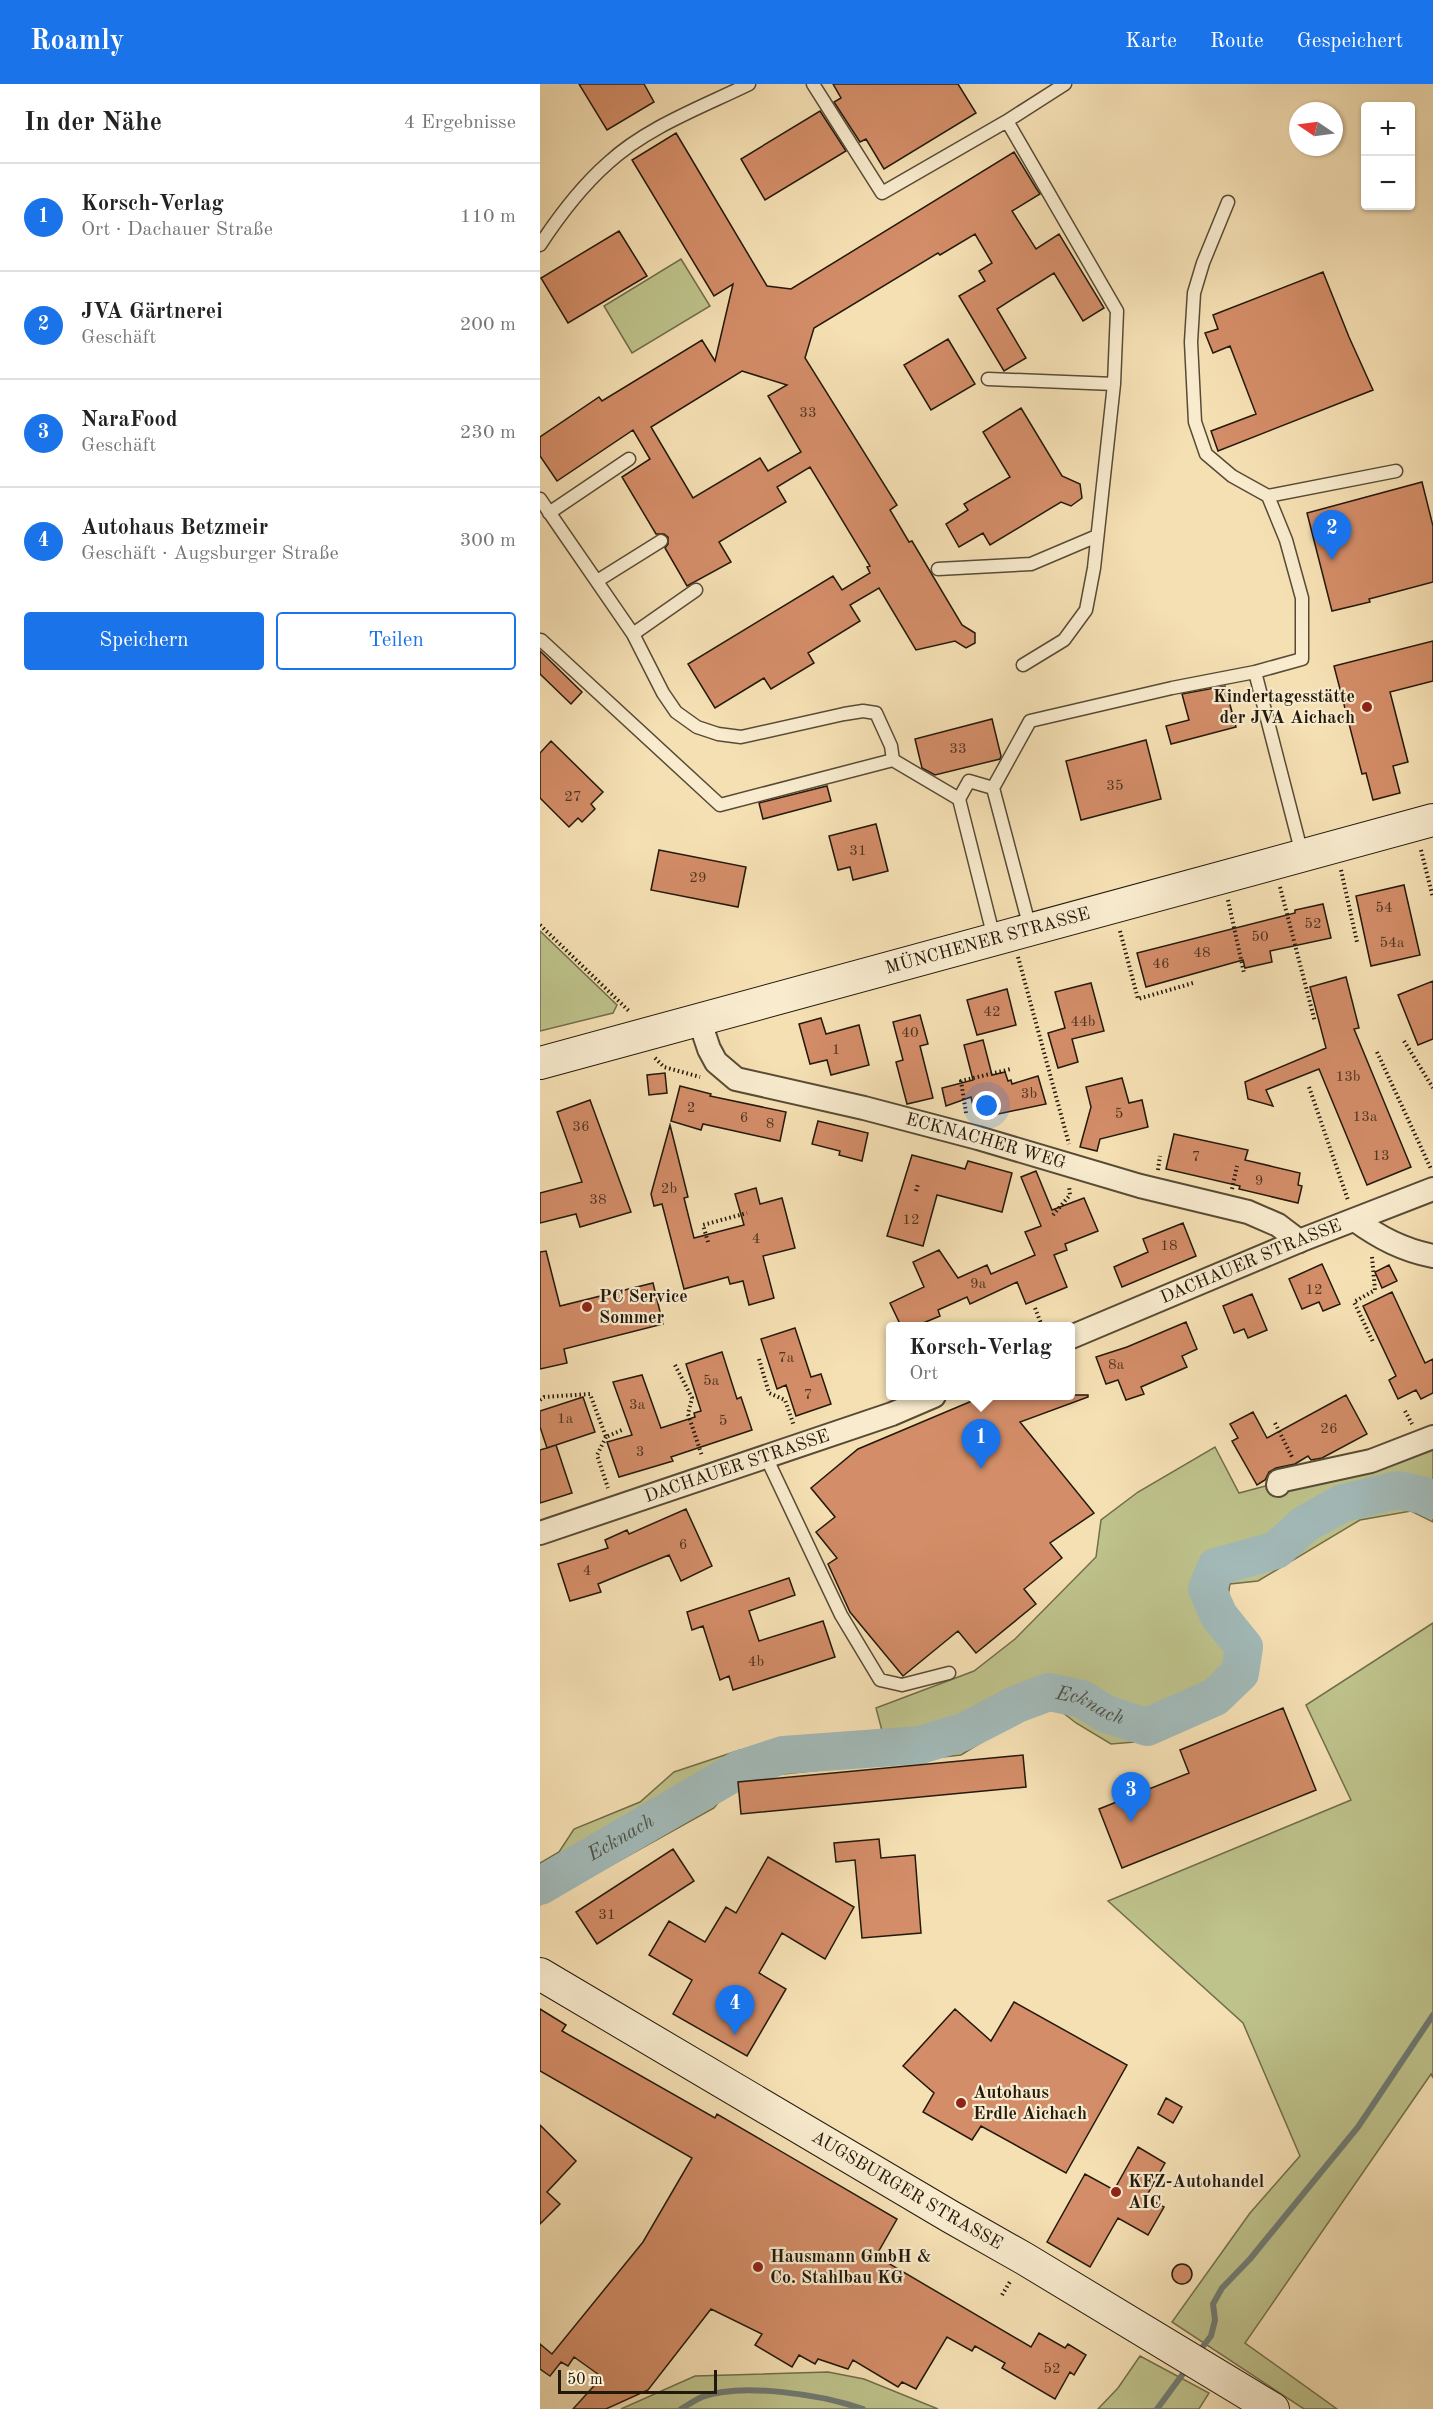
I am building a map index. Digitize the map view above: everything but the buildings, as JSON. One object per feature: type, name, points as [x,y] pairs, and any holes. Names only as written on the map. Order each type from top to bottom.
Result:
[{"type":"main road","name":"MÜNCHENER STRASSE","points":[[540,1063],[699,1019],[1013,939],[1112,906],[1424,823]]},
{"type":"main road","name":"AUGSBURGER STRASSE","points":[[540,1974],[1222,2376],[1273,2409]]},
{"type":"street","points":[[699,1019],[716,1062],[736,1079]]},
{"type":"street","name":"ECKNACHER WEG","points":[[736,1079],[969,1135],[1140,1186],[1248,1212],[1278,1225],[1299,1241]]},
{"type":"street","name":"DACHAUER STRASSE","points":[[1075,1335],[1299,1241],[1433,1189]]},
{"type":"street","points":[[1355,1220],[1379,1237],[1408,1251],[1433,1256]]},
{"type":"street","name":"DACHAUER STRASSE","points":[[540,1533],[892,1414],[923,1400]]},
{"type":"street","points":[[1278,1485],[1279,1481],[1371,1461],[1433,1437]]},
{"type":"lane","points":[[540,245],[578,195],[608,163],[639,140],[749,84]]},
{"type":"lane","points":[[813,84],[882,193],[1007,121],[1065,84]]},
{"type":"lane","points":[[1007,121],[1117,311],[1114,384],[1097,536],[1086,610],[1064,640],[1023,665]]},
{"type":"lane","points":[[1013,939],[993,788],[1030,722],[1172,688],[1255,672],[1302,659],[1302,598],[1286,540],[1268,496],[1232,476],[1206,454],[1196,422],[1191,342],[1194,292],[1203,262],[1228,202]]},
{"type":"lane","points":[[988,379],[1114,384]]},
{"type":"lane","points":[[549,513],[629,459]]},
{"type":"lane","points":[[1268,496],[1396,471]]},
{"type":"lane","points":[[540,500],[633,634],[676,712],[697,727],[718,734],[741,737],[853,712],[876,713],[891,746],[893,760]]},
{"type":"lane","points":[[938,569],[1031,564],[1097,536]]},
{"type":"lane","points":[[597,582],[661,542]]},
{"type":"lane","points":[[633,634],[696,590]]},
{"type":"lane","points":[[542,640],[720,805],[893,760],[959,799],[1013,939]]},
{"type":"lane","points":[[1255,672],[1288,859]]},
{"type":"lane","points":[[959,799],[969,781],[993,788]]},
{"type":"lane","points":[[766,1457],[841,1615],[880,1680],[902,1685],[949,1672]]},
{"type":"path","points":[[1424,823],[1433,898]]},
{"type":"path","points":[[1334,847],[1357,942]]},
{"type":"path","points":[[1288,859],[1315,1022]]},
{"type":"path","points":[[1221,877],[1244,973]]},
{"type":"path","points":[[1112,906],[1138,999],[1193,983]]},
{"type":"path","points":[[540,925],[631,1013],[656,1060],[664,1067],[719,1082],[736,1079]]},
{"type":"path","points":[[1013,939],[1070,1141],[1065,1165],[1070,1195],[1053,1215]]},
{"type":"path","points":[[1404,1041],[1433,1088]]},
{"type":"path","points":[[1377,1052],[1433,1174]]},
{"type":"path","points":[[969,1135],[961,1081],[1011,1069]]},
{"type":"path","points":[[1309,1087],[1355,1220]]},
{"type":"path","points":[[916,1191],[918,1184]]},
{"type":"path","points":[[708,1242],[702,1225],[747,1213]]},
{"type":"path","points":[[1372,1342],[1354,1302],[1375,1290],[1372,1257],[1379,1237]]},
{"type":"path","points":[[1035,1308],[1040,1322]]},
{"type":"path","points":[[759,1359],[769,1393],[785,1400],[802,1445]]},
{"type":"path","points":[[675,1365],[692,1398],[688,1414],[710,1476]]},
{"type":"path","points":[[540,1400],[544,1397],[590,1394],[606,1437]]},
{"type":"path","points":[[1275,1423],[1302,1477]]},
{"type":"path","points":[[614,1509],[597,1455],[606,1437],[622,1430]]},
{"type":"green space","points":[[681,259],[710,306],[632,353],[604,306]]},
{"type":"green space","points":[[540,931],[617,1005],[613,1013],[540,1031]]},
{"type":"green space","points":[[1215,1447],[1239,1493],[1412,1447],[1433,1450],[1433,1522],[1411,1511],[1360,1520],[1258,1581],[1230,1584],[1227,1603],[1254,1637],[1258,1672],[1199,1718],[1147,1741],[1111,1744],[1076,1723],[1053,1705],[1030,1709],[1013,1723],[961,1755],[737,1779],[714,1808],[540,1905],[540,1863],[559,1852],[574,1829],[640,1802],[674,1772],[740,1750],[784,1744],[885,1742],[876,1708],[974,1671],[1015,1639],[1096,1557],[1101,1520],[1138,1492]]},
{"type":"green space","points":[[1433,1623],[1433,2078],[1431,2074],[1245,2343],[1337,2409],[1304,2409],[1172,2322],[1250,2213],[1300,2156],[1243,2023],[1108,1901],[1351,1800],[1306,1705]]},
{"type":"green space","points":[[1140,2356],[1209,2393],[1199,2409],[1098,2409],[1118,2388]]},
{"type":"green space","points":[[828,2372],[864,2379],[938,2409],[621,2409],[695,2376]]},
{"type":"waterway","name":"Ecknach","points":[[540,1886],[740,1769],[783,1755],[920,1745],[963,1732],[1017,1704],[1049,1692],[1082,1699],[1106,1714],[1147,1727],[1215,1697],[1240,1673],[1244,1647],[1219,1616],[1207,1589],[1216,1567],[1276,1550],[1305,1524],[1343,1503],[1398,1490],[1433,1500]]},
{"type":"waterway","points":[[1197,2354],[1211,2336],[1215,2320],[1213,2304],[1222,2288],[1250,2259],[1358,2127],[1433,2015]]},
{"type":"waterway","points":[[1157,2409],[1188,2367]]},
{"type":"waterway","points":[[681,2409],[702,2397],[738,2391],[805,2395],[863,2409]]},
{"type":"place","name":"JVA Gärtnerei","points":[[1332,560]]},
{"type":"place","name":"Kindertagesstätte der JVA Aichach","points":[[1367,707]]},
{"type":"place","name":"PC Service Sommer","points":[[587,1307]]},
{"type":"place","name":"Korsch-Verlag","points":[[981,1469]]},
{"type":"place","name":"NaraFood","points":[[1131,1822]]},
{"type":"place","name":"Autohaus Betzmeir","points":[[735,2035]]},
{"type":"place","name":"Autohaus Erdle Aichach","points":[[961,2103]]},
{"type":"place","name":"KFZ-Autohandel AIC","points":[[1116,2192]]},
{"type":"place","name":"Hausmann GmbH & Co. Stahlbau KG","points":[[758,2267]]}]
